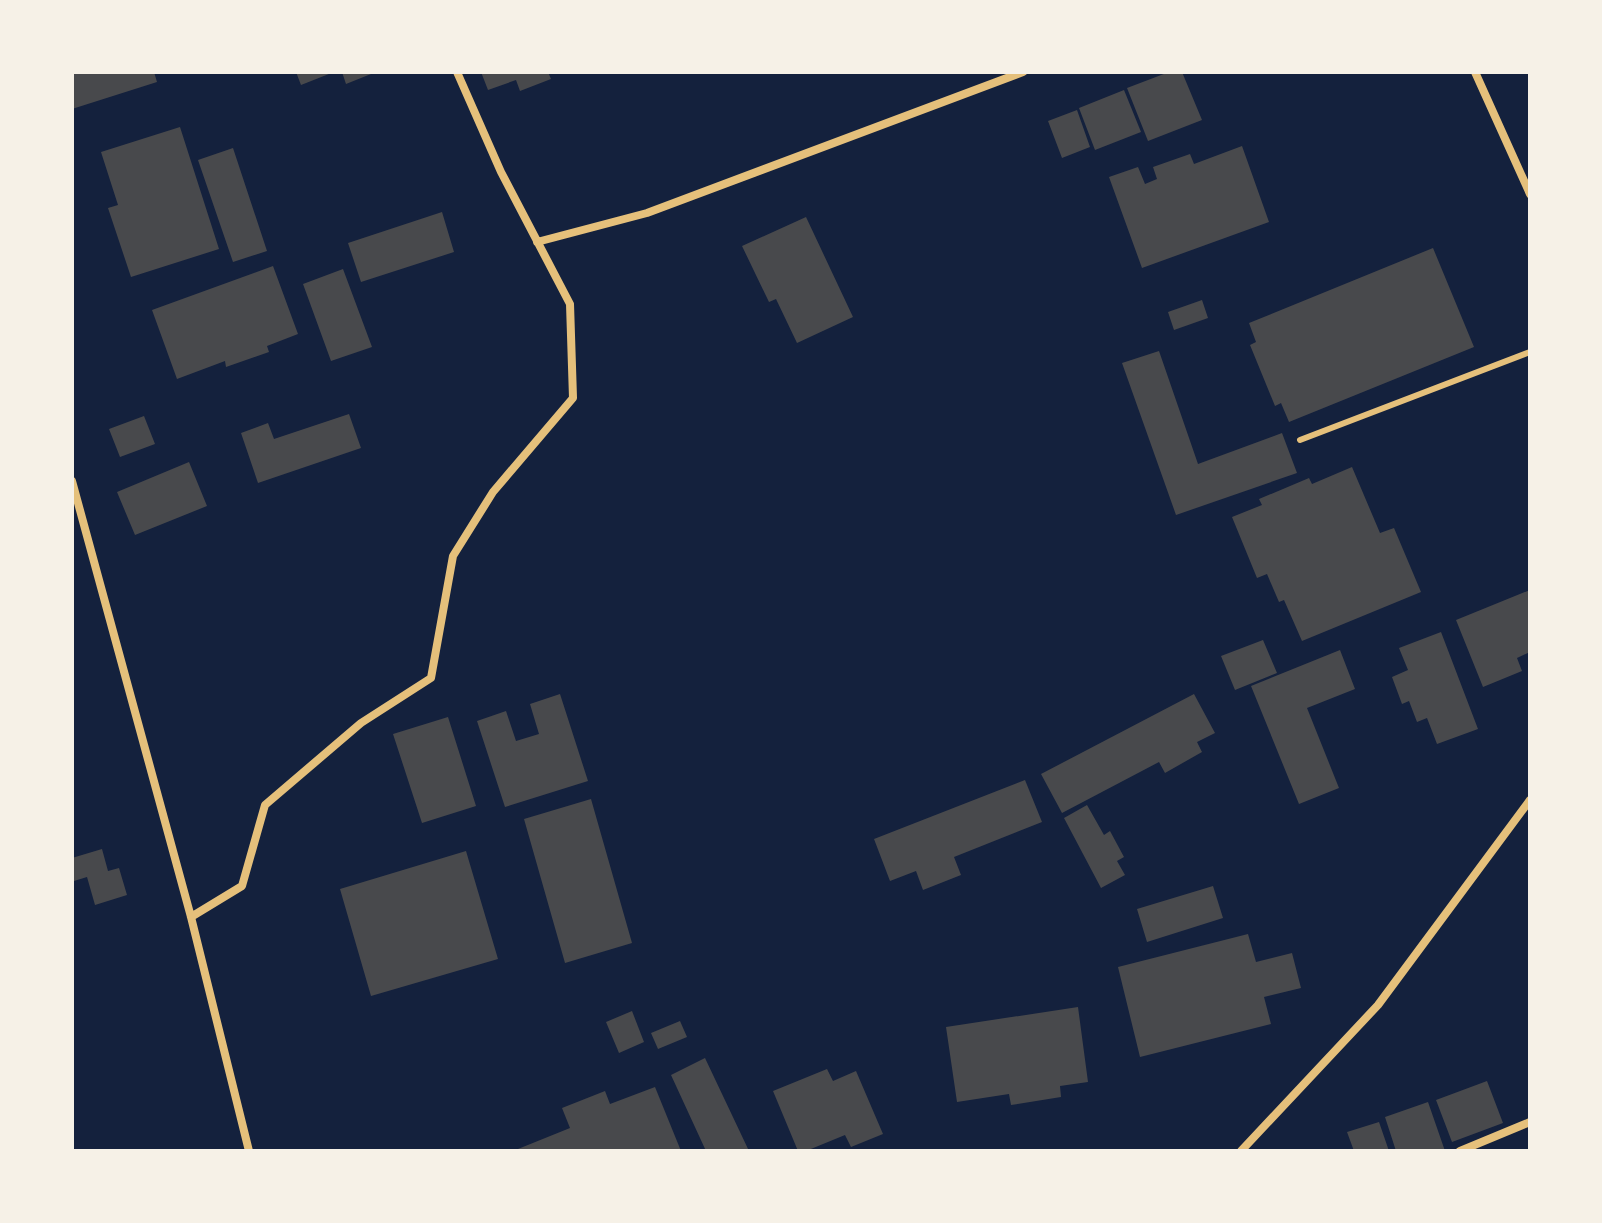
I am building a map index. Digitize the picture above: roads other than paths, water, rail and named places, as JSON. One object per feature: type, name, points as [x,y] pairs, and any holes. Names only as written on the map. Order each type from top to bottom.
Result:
[{"type":"street","points":[[191,917],[242,886],[265,805],[361,723],[431,678],[453,556],[493,492],[573,398],[570,304],[501,172],[457,72]]},
{"type":"street","points":[[537,242],[647,213],[1023,72]]},
{"type":"street","points":[[1475,72],[1530,194]]},
{"type":"street","points":[[72,481],[191,917],[249,1151]]},
{"type":"street","points":[[1241,1151],[1378,1005],[1530,800]]},
{"type":"street","points":[[1460,1151],[1530,1122]]},
{"type":"lane","points":[[1300,440],[1530,352]]}]
